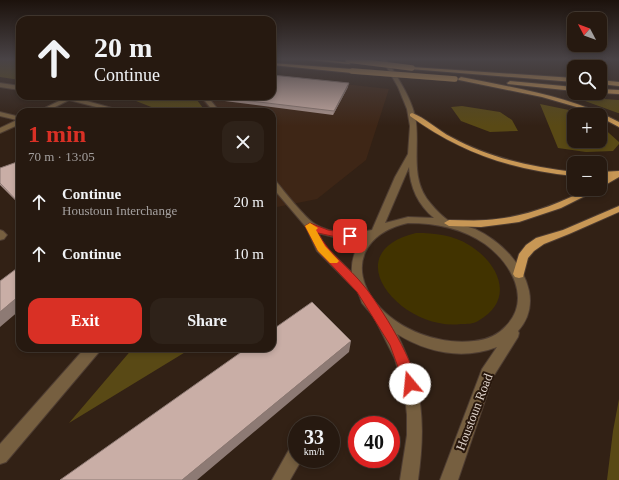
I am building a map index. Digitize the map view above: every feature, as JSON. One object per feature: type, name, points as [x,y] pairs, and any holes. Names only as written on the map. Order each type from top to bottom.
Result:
[{"type":"main road","points":[[470,81],[556,99],[596,112],[619,125]]},
{"type":"main road","points":[[486,81],[567,88]]},
{"type":"main road","points":[[607,83],[619,84]]},
{"type":"main road","points":[[607,91],[619,92]]},
{"type":"main road","points":[[412,115],[432,131],[465,148],[499,161],[540,170],[567,173]]},
{"type":"main road","points":[[607,174],[618,173]]},
{"type":"main road","points":[[607,181],[618,173]]},
{"type":"main road","points":[[447,223],[492,224],[523,218],[582,196]]},
{"type":"main road","points":[[519,274],[523,257],[530,248],[540,240],[566,232],[619,208]]},
{"type":"street","points":[[398,81],[404,91],[414,126],[412,153],[413,183],[424,204],[447,223]]},
{"type":"street","points":[[0,85],[16,87]]},
{"type":"street","points":[[48,108],[65,100]]},
{"type":"street","points":[[77,100],[108,108]]},
{"type":"street","points":[[207,100],[214,108]]},
{"type":"street","points":[[0,114],[16,119]]},
{"type":"street","points":[[0,131],[16,122]]},
{"type":"street","points":[[361,289],[356,267],[361,248],[375,232],[412,153]]},
{"type":"street","points":[[276,187],[310,226],[321,248],[361,289],[395,342],[407,372],[414,397],[415,427],[409,480]]},
{"type":"street","points":[[310,226],[326,233],[359,237],[375,232],[392,223],[408,220],[426,220],[447,223]]},
{"type":"street","name":"Houstoun Road","points":[[447,223],[470,231],[489,242],[506,257],[519,274],[525,292],[525,310],[517,326],[487,374],[449,480]]},
{"type":"street","points":[[0,233],[2,235],[0,238]]},
{"type":"street","points":[[373,308],[392,325],[418,339],[448,347],[476,348],[500,340],[517,326]]},
{"type":"street","points":[[0,456],[91,352]]},
{"type":"street","points":[[281,480],[288,468]]},
{"type":"shaded area","points":[[276,81],[321,81],[389,89],[366,160],[317,199],[276,207],[276,108],[208,108],[201,100],[276,100]]},
{"type":"shaded area","points":[[132,100],[197,100],[203,108],[154,108]]},
{"type":"shaded area","points":[[582,100],[619,100],[619,113]]},
{"type":"shaded area","points":[[540,104],[567,110],[567,148],[607,148],[607,131],[619,142],[613,151],[586,152],[558,148]]},
{"type":"shaded area","points":[[462,106],[500,112],[512,120],[518,131],[490,132],[461,121],[451,107]]},
{"type":"shaded area","points":[[416,233],[437,234],[457,239],[480,253],[495,271],[499,282],[500,292],[497,303],[490,312],[478,321],[472,323],[439,323],[418,316],[399,304],[386,289],[378,273],[380,257],[392,243]]},
{"type":"shaded area","points":[[130,352],[185,352],[69,423]]},
{"type":"shaded area","points":[[619,399],[619,480],[607,480],[613,431]]},
{"type":"building","points":[[276,81],[334,81],[349,83],[334,111],[242,100],[276,100]]},
{"type":"building","points":[[16,162],[16,200],[0,183],[0,168]]},
{"type":"building","points":[[16,269],[16,298],[0,312],[0,281]]},
{"type":"building","points":[[312,302],[351,341],[182,480],[60,480],[241,352],[276,352],[276,327]]},
{"type":"slow traffic","points":[[313,228],[310,226],[321,248],[334,261]]},
{"type":"route","points":[[350,236],[326,233],[310,226],[321,248],[361,289],[395,342],[407,372],[410,384]]}]
